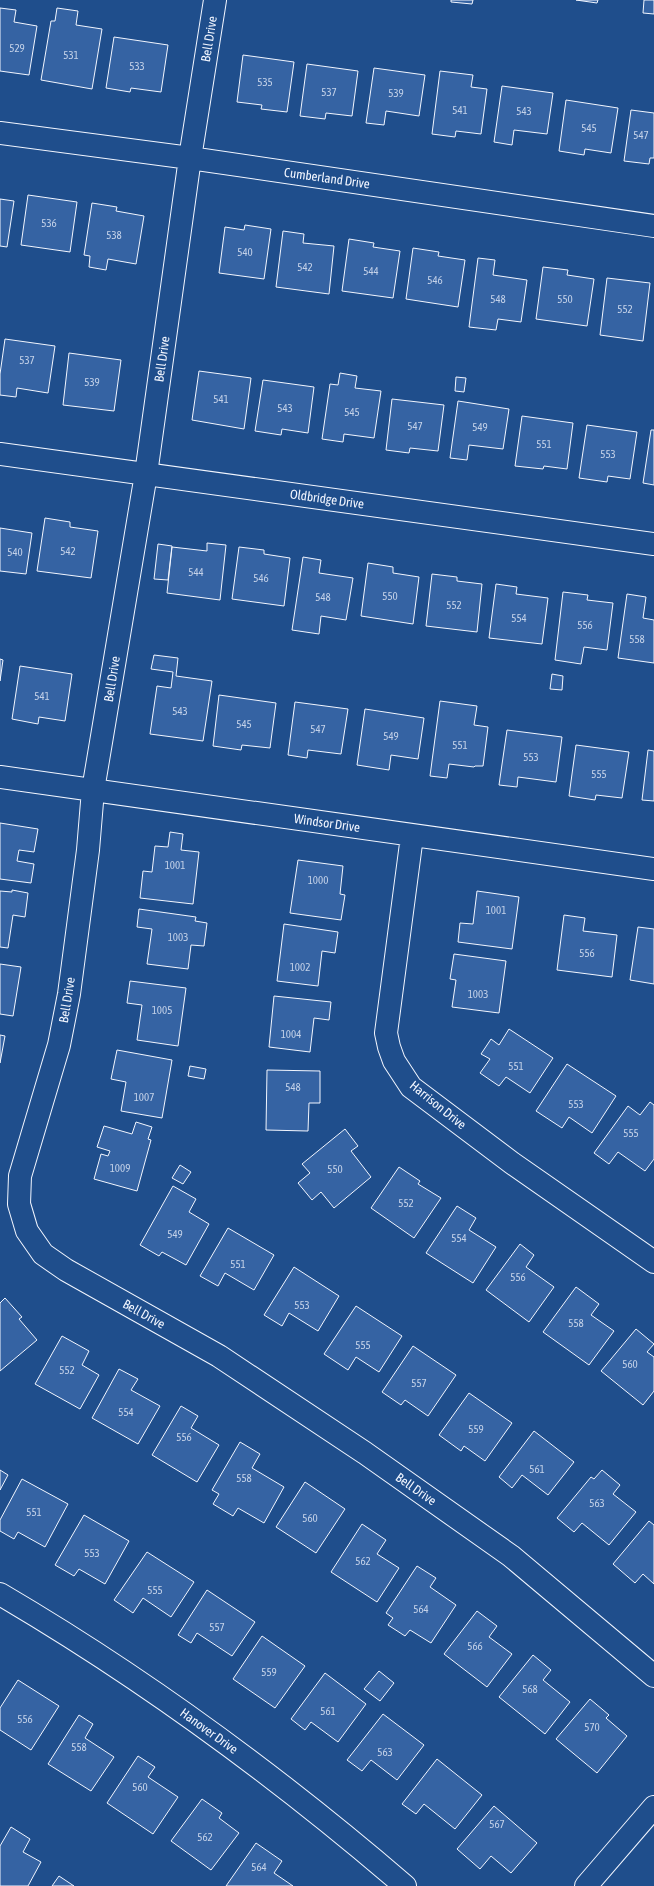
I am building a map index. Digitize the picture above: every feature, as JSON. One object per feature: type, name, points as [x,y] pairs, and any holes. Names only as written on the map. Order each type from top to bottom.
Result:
[{"type":"street","name":"Bell Drive","points":[[215,0],[190,158],[146,474],[93,790],[86,865],[69,994],[59,1045],[20,1176],[19,1204],[27,1231],[43,1254],[66,1270],[219,1356],[365,1453],[511,1556],[654,1676]]},
{"type":"street","name":"Cumberland Drive","points":[[0,133],[190,158],[654,226]]},
{"type":"street","name":"Oldbridge Drive","points":[[0,454],[654,544]]},
{"type":"street","name":"Windsor Drive","points":[[0,777],[654,869]]},
{"type":"street","name":"Harrison Drive","points":[[412,836],[386,1033],[394,1061],[412,1087],[512,1163],[654,1262]]},
{"type":"street","name":"Hanover Drive","points":[[0,1594],[54,1626],[154,1690],[274,1777],[336,1826],[405,1886]]},
{"type":"street","points":[[586,1886],[654,1807]]},
{"type":"building","points":[[451,0],[473,0],[472,4],[451,2]]},
{"type":"building","points":[[576,0],[598,0],[597,3]]},
{"type":"building","points":[[644,0],[654,0],[654,14],[643,13]]},
{"type":"building","points":[[0,8],[16,10],[14,22],[37,26],[29,75],[0,71]]},
{"type":"building","points":[[57,8],[78,11],[76,25],[102,29],[92,89],[41,80],[51,21],[55,21]]},
{"type":"building","points":[[114,37],[168,45],[161,92],[131,88],[130,92],[106,88]]},
{"type":"building","points":[[243,55],[294,62],[287,112],[261,109],[262,105],[237,102]]},
{"type":"building","points":[[307,64],[358,71],[352,116],[326,113],[325,119],[300,116]]},
{"type":"building","points":[[374,68],[425,75],[419,116],[386,111],[384,125],[366,123]]},
{"type":"building","points":[[440,71],[473,75],[471,87],[487,89],[481,134],[456,131],[455,137],[432,134]]},
{"type":"building","points":[[502,86],[553,93],[547,134],[514,130],[512,145],[494,142]]},
{"type":"building","points":[[566,100],[618,108],[611,153],[585,149],[584,155],[559,151]]},
{"type":"building","points":[[631,110],[654,113],[654,158],[650,158],[649,164],[624,161]]},
{"type":"building","points":[[28,195],[77,202],[70,252],[21,245]]},
{"type":"building","points":[[0,199],[14,201],[7,247],[0,246]]},
{"type":"building","points":[[92,203],[117,207],[116,211],[144,216],[136,264],[108,259],[106,270],[89,267],[90,256],[84,255]]},
{"type":"building","points":[[245,225],[271,229],[264,279],[219,273],[225,227],[244,230]]},
{"type":"building","points":[[283,231],[304,234],[303,243],[334,246],[329,294],[276,287]]},
{"type":"building","points":[[349,239],[374,243],[373,247],[400,251],[393,298],[342,291]]},
{"type":"building","points":[[413,248],[439,252],[438,256],[465,260],[458,307],[406,299]]},
{"type":"building","points":[[478,258],[495,260],[493,275],[527,280],[521,322],[498,319],[496,330],[469,327]]},
{"type":"building","points":[[543,267],[568,270],[567,275],[594,279],[587,326],[536,319]]},
{"type":"building","points":[[607,278],[650,283],[643,341],[600,335]]},
{"type":"building","points":[[5,339],[55,346],[48,393],[17,388],[16,397],[0,395],[0,374]]},
{"type":"building","points":[[69,353],[121,360],[114,411],[63,405]]},
{"type":"building","points":[[199,371],[251,378],[244,429],[192,420]]},
{"type":"building","points":[[340,373],[357,376],[355,388],[381,391],[374,438],[344,434],[343,442],[322,439],[330,384],[338,385]]},
{"type":"building","points":[[456,377],[466,378],[464,392],[455,391]]},
{"type":"building","points":[[263,380],[314,387],[308,433],[282,429],[281,435],[255,431]]},
{"type":"building","points":[[392,399],[444,405],[438,451],[410,448],[409,453],[386,450]]},
{"type":"building","points":[[458,401],[509,409],[503,449],[469,445],[467,460],[450,458]]},
{"type":"building","points":[[522,416],[573,423],[567,469],[544,466],[543,469],[515,466]]},
{"type":"building","points":[[587,425],[637,432],[630,479],[608,476],[607,482],[579,478]]},
{"type":"building","points":[[651,430],[654,430],[654,485],[643,483]]},
{"type":"building","points":[[45,518],[70,522],[70,527],[98,531],[91,578],[37,571]]},
{"type":"building","points":[[0,528],[32,533],[26,574],[0,571]]},
{"type":"building","points":[[207,543],[226,545],[220,600],[167,593],[172,547],[207,551]]},
{"type":"building","points":[[158,544],[172,546],[168,580],[154,579]]},
{"type":"building","points":[[239,547],[264,550],[264,554],[290,558],[284,606],[232,599]]},
{"type":"building","points":[[303,557],[321,560],[319,573],[353,578],[346,620],[321,616],[319,634],[292,630]]},
{"type":"building","points":[[368,563],[393,567],[393,573],[419,577],[413,624],[361,616]]},
{"type":"building","points":[[432,574],[457,577],[457,581],[482,584],[477,632],[426,626]]},
{"type":"building","points":[[496,584],[517,587],[516,594],[548,598],[542,644],[489,638]]},
{"type":"building","points":[[563,592],[588,595],[587,600],[613,603],[607,650],[584,647],[581,664],[555,660]]},
{"type":"building","points":[[627,594],[646,597],[643,618],[654,620],[654,663],[618,658]]},
{"type":"building","points":[[154,655],[178,658],[176,676],[212,681],[203,741],[150,734],[157,686],[171,688],[173,672],[151,669]]},
{"type":"building","points":[[0,659],[3,660],[0,681]]},
{"type":"building","points":[[20,666],[72,674],[65,721],[39,717],[38,724],[12,719]]},
{"type":"building","points":[[552,674],[563,676],[562,690],[550,689]]},
{"type":"building","points":[[219,695],[276,703],[270,748],[242,745],[241,750],[213,746]]},
{"type":"building","points":[[440,701],[477,706],[474,725],[488,727],[483,766],[474,767],[449,764],[447,778],[430,776]]},
{"type":"building","points":[[295,702],[348,709],[341,754],[308,750],[307,758],[288,755]]},
{"type":"building","points":[[365,709],[424,718],[418,759],[391,755],[389,770],[357,765]]},
{"type":"building","points":[[507,730],[562,737],[556,782],[518,777],[517,787],[499,785]]},
{"type":"building","points":[[576,745],[629,752],[622,798],[596,795],[595,800],[569,796]]},
{"type":"building","points":[[648,750],[654,751],[654,801],[642,800]]},
{"type":"building","points":[[0,823],[38,829],[34,852],[19,850],[17,861],[34,864],[31,883],[0,879]]},
{"type":"building","points":[[170,832],[183,834],[181,850],[199,852],[193,904],[140,898],[143,871],[152,872],[155,846],[168,847]]},
{"type":"building","points":[[298,860],[343,866],[340,894],[345,895],[341,920],[290,913]]},
{"type":"building","points":[[12,890],[28,893],[25,917],[13,915],[8,948],[0,947],[0,891],[12,892]]},
{"type":"building","points":[[477,891],[519,897],[512,949],[458,942],[460,923],[473,924]]},
{"type":"building","points":[[139,909],[196,917],[195,921],[207,923],[204,946],[191,945],[188,969],[147,964],[152,929],[137,927]]},
{"type":"building","points":[[564,915],[585,918],[583,931],[617,935],[612,977],[557,970]]},
{"type":"building","points":[[284,924],[338,932],[335,953],[322,951],[318,986],[277,981]]},
{"type":"building","points":[[638,927],[654,929],[654,984],[630,980]]},
{"type":"building","points":[[454,954],[506,961],[499,1013],[452,1007],[456,980],[450,979]]},
{"type":"building","points":[[0,964],[21,967],[13,1016],[0,1014]]},
{"type":"building","points":[[130,981],[186,988],[178,1046],[137,1040],[142,1005],[127,1003]]},
{"type":"building","points":[[274,996],[331,1002],[329,1020],[314,1018],[310,1052],[269,1047]]},
{"type":"building","points":[[509,1029],[553,1058],[530,1093],[506,1077],[499,1086],[480,1073],[490,1059],[481,1054],[491,1039],[499,1045]]},
{"type":"building","points":[[0,1035],[5,1036],[0,1063]]},
{"type":"building","points":[[117,1050],[172,1060],[162,1118],[121,1111],[126,1082],[111,1079]]},
{"type":"building","points":[[567,1064],[616,1096],[592,1133],[569,1117],[562,1128],[536,1111]]},
{"type":"building","points":[[190,1066],[206,1069],[204,1079],[188,1076]]},
{"type":"building","points":[[267,1070],[320,1071],[320,1103],[309,1103],[308,1131],[266,1130]]},
{"type":"building","points":[[650,1102],[654,1105],[654,1159],[645,1171],[618,1152],[609,1164],[594,1153],[628,1106],[640,1115]]},
{"type":"building","points":[[136,1122],[152,1127],[148,1139],[151,1140],[137,1191],[94,1179],[101,1154],[108,1156],[110,1151],[97,1147],[104,1126],[132,1134]]},
{"type":"building","points":[[345,1129],[358,1146],[351,1151],[371,1177],[334,1208],[321,1192],[312,1200],[298,1183],[310,1173],[302,1164]]},
{"type":"building","points":[[180,1165],[191,1172],[183,1184],[172,1178]]},
{"type":"building","points":[[399,1167],[420,1181],[418,1184],[441,1198],[414,1238],[371,1208]]},
{"type":"building","points":[[173,1186],[196,1199],[189,1212],[209,1224],[186,1265],[162,1252],[159,1256],[140,1245]]},
{"type":"building","points":[[457,1206],[476,1218],[469,1230],[496,1247],[473,1283],[426,1253]]},
{"type":"building","points":[[228,1228],[274,1255],[254,1290],[225,1273],[218,1286],[200,1276]]},
{"type":"building","points":[[520,1244],[534,1255],[526,1267],[554,1287],[529,1322],[486,1290]]},
{"type":"building","points":[[294,1267],[339,1296],[318,1331],[289,1313],[282,1326],[264,1315]]},
{"type":"building","points":[[576,1287],[599,1304],[591,1315],[614,1331],[589,1365],[543,1332]]},
{"type":"building","points":[[5,1298],[22,1317],[19,1319],[37,1340],[0,1371],[0,1303]]},
{"type":"building","points":[[356,1306],[402,1336],[379,1372],[356,1357],[348,1370],[324,1354]]},
{"type":"building","points":[[636,1329],[654,1344],[647,1352],[654,1357],[654,1391],[643,1405],[601,1371]]},
{"type":"building","points":[[62,1336],[89,1351],[82,1365],[99,1375],[80,1409],[35,1384]]},
{"type":"building","points":[[413,1346],[456,1375],[428,1416],[405,1400],[401,1405],[382,1392]]},
{"type":"building","points":[[119,1369],[138,1379],[131,1390],[160,1406],[138,1444],[92,1418]]},
{"type":"building","points":[[469,1393],[512,1423],[485,1461],[464,1446],[461,1451],[439,1435]]},
{"type":"building","points":[[181,1406],[198,1416],[191,1428],[219,1445],[197,1482],[152,1455]]},
{"type":"building","points":[[534,1431],[574,1462],[548,1495],[522,1475],[512,1488],[499,1477]]},
{"type":"building","points":[[240,1442],[260,1454],[252,1468],[284,1487],[264,1523],[238,1508],[233,1516],[213,1504],[219,1494],[212,1490]]},
{"type":"building","points":[[0,1470],[8,1475],[0,1490]]},
{"type":"building","points":[[602,1470],[620,1485],[613,1494],[636,1512],[609,1545],[582,1523],[574,1532],[557,1518],[591,1477],[594,1479]]},
{"type":"building","points":[[22,1479],[68,1504],[45,1547],[18,1532],[14,1539],[0,1531],[0,1520]]},
{"type":"building","points":[[305,1482],[345,1509],[316,1553],[276,1527]]},
{"type":"building","points":[[84,1515],[129,1541],[105,1584],[79,1569],[74,1576],[55,1565]]},
{"type":"building","points":[[649,1521],[654,1525],[654,1584],[643,1574],[635,1583],[613,1564]]},
{"type":"building","points":[[362,1524],[386,1540],[377,1554],[399,1568],[377,1602],[331,1572]]},
{"type":"building","points":[[147,1552],[194,1582],[171,1617],[143,1598],[133,1613],[114,1600]]},
{"type":"building","points":[[417,1566],[436,1578],[430,1587],[456,1605],[431,1643],[410,1630],[405,1636],[388,1625],[393,1618],[386,1613]]},
{"type":"building","points":[[207,1590],[255,1622],[232,1656],[197,1633],[191,1643],[178,1635]]},
{"type":"building","points":[[477,1611],[497,1626],[489,1637],[512,1654],[487,1687],[444,1654]]},
{"type":"building","points":[[262,1636],[305,1666],[275,1708],[233,1679]]},
{"type":"building","points":[[533,1655],[551,1670],[543,1680],[570,1702],[545,1734],[499,1697]]},
{"type":"building","points":[[379,1671],[394,1683],[380,1701],[364,1689]]},
{"type":"building","points":[[325,1673],[366,1704],[338,1742],[311,1722],[305,1730],[291,1719]]},
{"type":"building","points":[[18,1680],[59,1706],[31,1750],[0,1730],[0,1708]]},
{"type":"building","points":[[590,1699],[609,1715],[606,1718],[627,1736],[597,1773],[556,1739]]},
{"type":"building","points":[[383,1714],[424,1745],[397,1780],[371,1760],[362,1771],[347,1760]]},
{"type":"building","points":[[79,1715],[93,1724],[85,1738],[114,1757],[91,1791],[48,1764]]},
{"type":"building","points":[[138,1756],[155,1767],[148,1777],[178,1797],[153,1834],[107,1803]]},
{"type":"building","points":[[437,1759],[482,1795],[455,1829],[424,1804],[416,1814],[402,1804]]},
{"type":"building","points":[[202,1799],[222,1813],[219,1818],[239,1833],[211,1870],[171,1841]]},
{"type":"building","points":[[494,1806],[537,1843],[511,1873],[491,1856],[480,1869],[457,1849]]},
{"type":"building","points":[[11,1827],[30,1839],[23,1852],[41,1862],[28,1886],[0,1886],[0,1846]]},
{"type":"building","points":[[256,1843],[282,1861],[274,1873],[293,1886],[226,1886]]},
{"type":"building","points":[[59,1876],[74,1886],[52,1886]]}]
